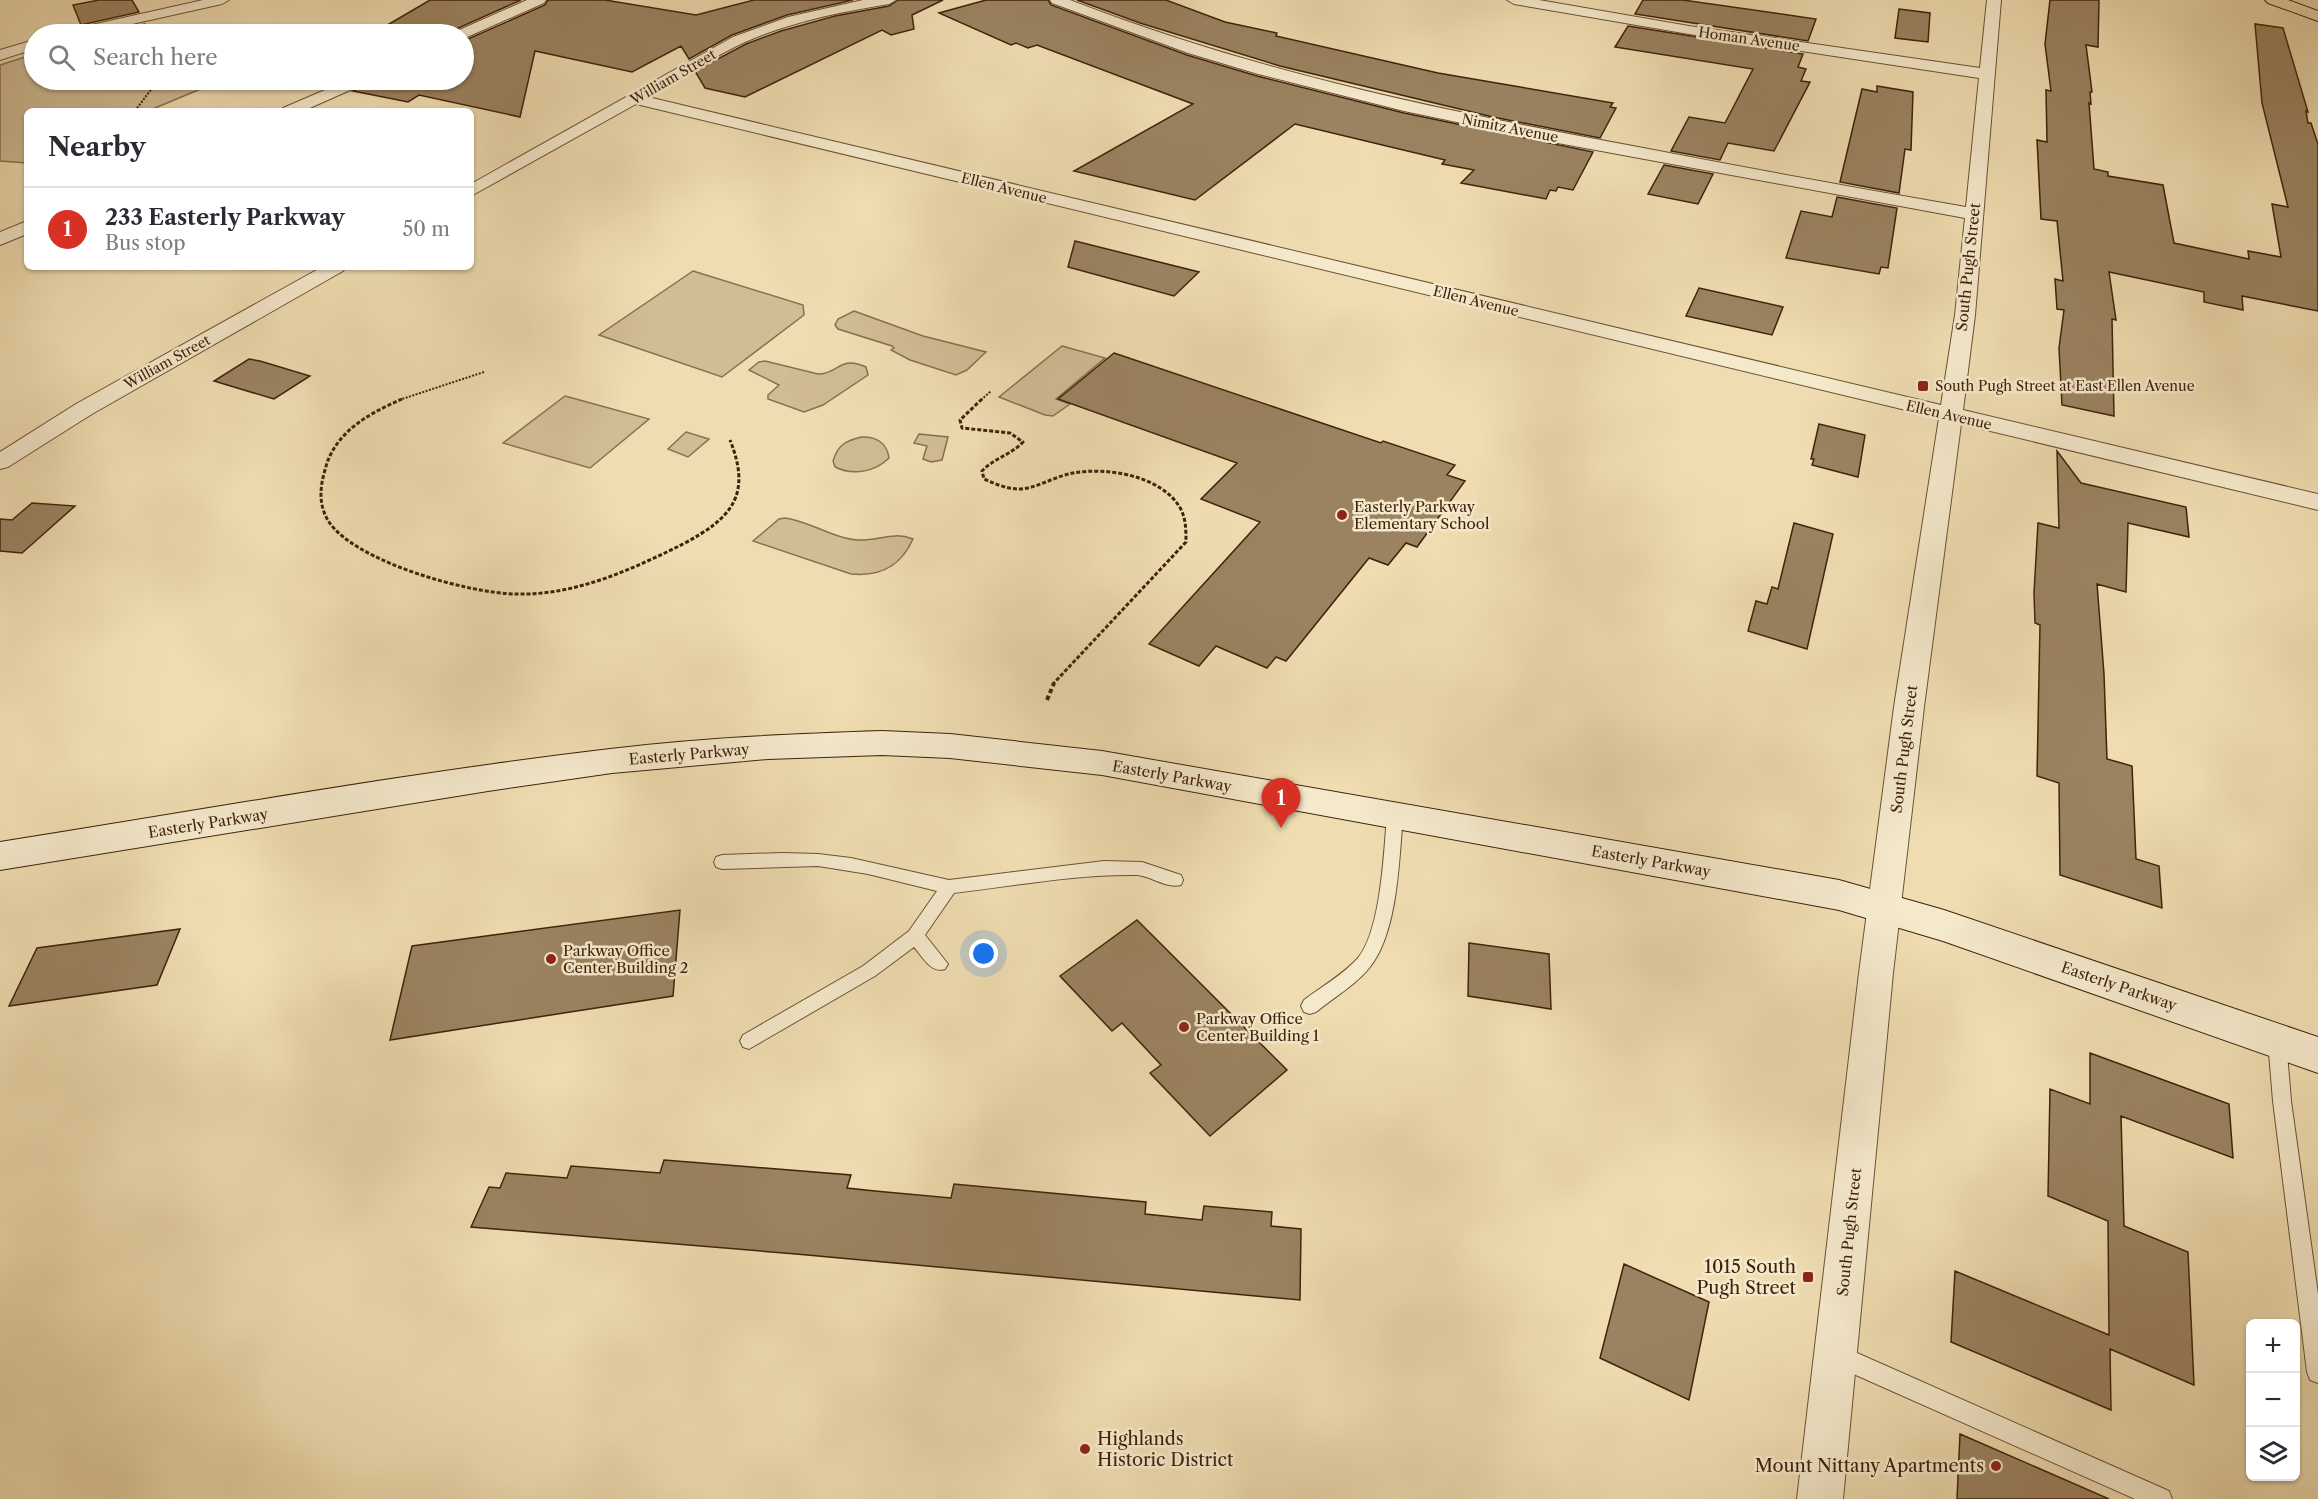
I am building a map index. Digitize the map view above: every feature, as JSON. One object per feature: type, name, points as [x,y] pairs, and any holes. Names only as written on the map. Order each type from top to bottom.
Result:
[{"type":"main road","points":[[2273,0],[2318,16]]},
{"type":"main road","points":[[2295,0],[2318,8]]},
{"type":"main road","name":"Easterly Parkway","points":[[0,856],[537,771],[684,754],[826,743],[950,746],[1113,765],[1797,887],[1884,907],[2318,1055]]},
{"type":"street","points":[[114,24],[222,0]]},
{"type":"street","points":[[474,29],[539,0]]},
{"type":"street","name":"William Street","points":[[474,189],[738,39],[762,29],[819,12],[890,0]]},
{"type":"street","name":"Nimitz Avenue","points":[[1057,0],[1143,34],[1215,57],[1364,96],[1558,138],[1973,214]]},
{"type":"street","name":"Homan Avenue","points":[[1514,0],[1689,30],[1986,74]]},
{"type":"street","name":"South Pugh Street","points":[[1820,1499],[1884,907],[1909,707],[1965,315],[1994,0]]},
{"type":"street","points":[[0,55],[24,47]]},
{"type":"street","points":[[296,108],[337,90]]},
{"type":"street","name":"Ellen Avenue","points":[[634,99],[2318,502]]},
{"type":"street","points":[[0,239],[24,229]]},
{"type":"street","name":"William Street","points":[[0,462],[84,408],[331,270]]},
{"type":"lane","points":[[1310,1006],[1362,964],[1377,943],[1390,874],[1395,815]]},
{"type":"lane","points":[[722,862],[764,859],[818,860],[872,868],[949,887],[1104,868],[1142,870],[1175,880]]},
{"type":"lane","points":[[750,1041],[869,971],[915,936],[949,887]]},
{"type":"lane","points":[[915,936],[939,964]]},
{"type":"lane","points":[[2277,1041],[2282,1101],[2318,1372]]},
{"type":"lane","points":[[1836,1354],[2161,1499]]},
{"type":"path","points":[[137,108],[151,90]]},
{"type":"path","points":[[484,372],[373,413],[340,438],[329,456],[318,491],[320,504],[327,521],[358,549],[389,562],[478,590],[529,594],[569,588],[642,564],[694,537],[720,520],[735,503],[741,489],[739,458],[730,440]]},
{"type":"path","points":[[991,391],[960,420],[962,428],[972,432],[1006,432],[1016,435],[1023,442],[1018,449],[988,461],[982,471],[984,479],[999,485],[1023,489],[1044,480],[1077,472],[1112,472],[1130,476],[1162,488],[1180,507],[1188,525],[1186,542],[1052,685],[1047,700]]},
{"type":"shaded area","points":[[24,57],[24,90],[198,90],[155,108],[24,108],[24,163],[0,161],[0,65]]},
{"type":"shaded area","points":[[693,271],[803,305],[804,315],[722,377],[599,335]]},
{"type":"shaded area","points":[[854,311],[923,336],[986,352],[967,370],[956,375],[910,360],[891,350],[894,348],[892,346],[838,329],[835,325],[838,319]]},
{"type":"shaded area","points":[[1062,346],[1105,358],[1056,399],[1070,404],[1053,416],[999,397]]},
{"type":"shaded area","points":[[765,361],[818,374],[850,363],[866,367],[868,375],[823,405],[804,412],[768,399],[768,395],[779,385],[749,370],[759,362]]},
{"type":"shaded area","points":[[565,396],[649,419],[590,468],[503,443]]},
{"type":"shaded area","points":[[686,432],[709,439],[688,457],[668,449]]},
{"type":"shaded area","points":[[919,434],[948,437],[942,460],[931,462],[923,459],[927,446],[914,443]]},
{"type":"shaded area","points":[[861,437],[876,439],[883,444],[889,458],[877,467],[864,471],[856,472],[835,467],[833,461],[840,447],[846,442]]},
{"type":"shaded area","points":[[785,518],[849,539],[865,540],[899,536],[913,539],[902,556],[889,568],[872,574],[851,574],[753,541],[779,519]]},
{"type":"building","points":[[99,0],[132,0],[139,12],[81,24],[73,5]]},
{"type":"building","points":[[430,0],[521,0],[467,24],[389,24]]},
{"type":"building","points":[[548,0],[605,0],[696,15],[754,0],[853,0],[787,15],[732,35],[689,59],[681,46],[632,72],[535,51],[520,117],[419,95],[408,102],[353,91],[474,90],[474,36],[545,5]]},
{"type":"building","points":[[898,0],[943,0],[912,15],[914,29],[891,35],[882,30],[745,97],[705,88],[695,71],[746,44],[781,31],[835,16],[889,6]]},
{"type":"building","points":[[986,0],[1048,0],[1051,5],[1187,55],[1257,76],[1404,113],[1593,152],[1573,190],[1558,187],[1556,191],[1550,190],[1546,199],[1461,183],[1474,170],[1442,164],[1445,160],[1295,124],[1195,200],[1074,171],[1193,104],[1037,45],[1028,48],[1016,43],[1011,45],[939,13]]},
{"type":"building","points":[[1077,0],[1166,0],[1225,22],[1277,33],[1276,36],[1438,73],[1613,103],[1610,107],[1616,108],[1600,138],[1493,117],[1280,66],[1140,23]]},
{"type":"building","points":[[1643,0],[1683,0],[1816,19],[1808,41],[1635,14]]},
{"type":"building","points":[[2050,0],[2099,0],[2098,47],[2086,45],[2092,92],[2090,92],[2091,104],[2089,103],[2094,169],[2108,172],[2108,176],[2163,185],[2174,243],[2249,259],[2248,251],[2281,257],[2272,204],[2288,207],[2262,103],[2255,24],[2283,28],[2308,112],[2306,111],[2308,123],[2311,123],[2318,144],[2318,311],[2242,296],[2243,310],[2204,302],[2204,292],[2109,272],[2116,320],[2112,319],[2114,416],[2062,405],[2059,348],[2064,310],[2057,309],[2055,279],[2063,281],[2057,221],[2041,219],[2037,140],[2047,142],[2046,90],[2051,91],[2045,44]]},
{"type":"building","points":[[1899,9],[1930,13],[1928,42],[1895,38]]},
{"type":"building","points":[[1628,26],[1803,54],[1798,67],[1806,69],[1801,81],[1810,82],[1774,151],[1728,143],[1720,160],[1671,151],[1689,117],[1725,123],[1753,69],[1615,47]]},
{"type":"building","points":[[1877,86],[1913,92],[1911,150],[1905,149],[1899,193],[1840,182],[1862,89],[1877,92]]},
{"type":"building","points":[[1664,165],[1713,174],[1698,204],[1648,194]]},
{"type":"building","points":[[1837,197],[1897,208],[1888,268],[1881,267],[1879,274],[1786,258],[1801,211],[1832,217]]},
{"type":"building","points":[[1075,241],[1199,272],[1174,296],[1068,267]]},
{"type":"building","points":[[1699,288],[1783,307],[1772,335],[1686,316]]},
{"type":"building","name":"Easterly Parkway Elementary School","points":[[1114,353],[1381,443],[1383,441],[1455,465],[1447,475],[1465,481],[1417,547],[1406,543],[1388,565],[1369,558],[1286,661],[1276,657],[1267,668],[1216,646],[1199,666],[1149,644],[1260,522],[1201,499],[1237,463],[1058,399]]},
{"type":"building","points":[[249,359],[310,376],[274,399],[214,381]]},
{"type":"building","points":[[1819,424],[1865,435],[1858,477],[1812,465],[1814,459],[1811,459]]},
{"type":"building","points":[[2057,451],[2081,483],[2186,507],[2189,537],[2128,523],[2126,592],[2097,584],[2104,674],[2107,759],[2132,766],[2136,859],[2159,866],[2162,908],[2060,875],[2059,783],[2037,776],[2040,625],[2035,623],[2034,593],[2038,523],[2059,528]]},
{"type":"building","points":[[32,503],[75,506],[22,553],[0,551],[0,519],[12,520]]},
{"type":"building","points":[[1794,523],[1833,534],[1807,649],[1748,631],[1756,601],[1767,604],[1772,587],[1778,589]]},
{"type":"building","points":[[680,910],[673,996],[390,1040],[412,946]]},
{"type":"building","name":"Parkway Office Center Building 1","points":[[1137,920],[1287,1070],[1210,1136],[1150,1073],[1161,1065],[1122,1023],[1112,1031],[1060,976]]},
{"type":"building","points":[[180,929],[157,985],[9,1006],[37,948]]},
{"type":"building","points":[[1469,943],[1549,954],[1551,1009],[1468,996]]},
{"type":"building","points":[[2090,1053],[2229,1104],[2233,1158],[2121,1116],[2124,1226],[2188,1252],[2194,1385],[2110,1349],[2111,1410],[1951,1342],[1955,1271],[2109,1335],[2108,1221],[2048,1196],[2050,1089],[2090,1104]]},
{"type":"building","points":[[664,1160],[851,1175],[847,1188],[951,1198],[954,1184],[1146,1202],[1145,1214],[1202,1220],[1204,1206],[1272,1212],[1271,1226],[1301,1229],[1300,1300],[471,1227],[489,1187],[500,1188],[506,1173],[567,1178],[571,1166],[660,1173]]},
{"type":"building","points":[[1624,1264],[1709,1302],[1689,1400],[1600,1358]]},
{"type":"building","name":"Mount Nittany Apartments","points":[[1960,1434],[2109,1499],[1957,1499]]},
{"type":"place","name":"South Pugh Street at East Ellen Avenue","points":[[1923,386]]},
{"type":"place","name":"Easterly Parkway Elementary School","points":[[1342,515]]},
{"type":"place","name":"233 Easterly Parkway","points":[[1281,828]]},
{"type":"place","name":"Parkway Office Center Building 2","points":[[551,959]]},
{"type":"place","name":"Parkway Office Center Building 1","points":[[1184,1027]]},
{"type":"place","name":"1015 South Pugh Street","points":[[1808,1277]]},
{"type":"place","name":"Highlands Historic District","points":[[1085,1449]]},
{"type":"place","name":"Mount Nittany Apartments","points":[[1996,1466]]}]
